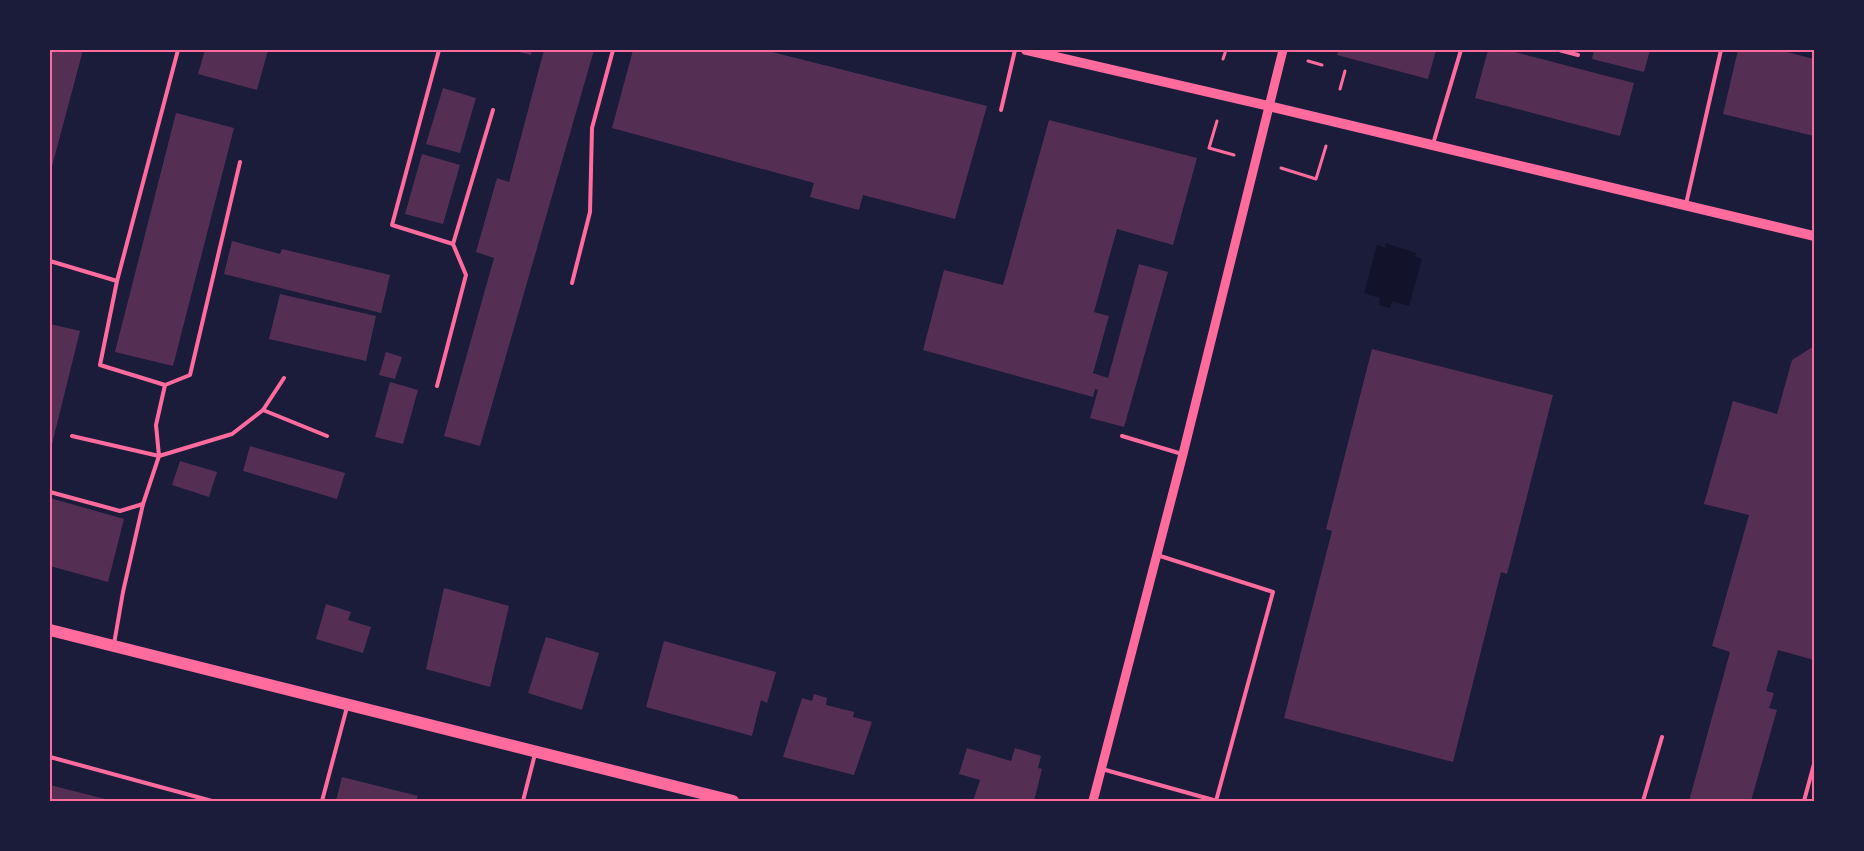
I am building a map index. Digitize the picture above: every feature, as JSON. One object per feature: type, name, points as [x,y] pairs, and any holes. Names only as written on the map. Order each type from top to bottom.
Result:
[{"type":"main road","points":[[1026,50],[1814,235]]},
{"type":"main road","points":[[50,630],[733,801]]},
{"type":"street","points":[[1093,801],[1183,454],[1283,50]]},
{"type":"lane","points":[[178,50],[117,281],[100,365],[165,385],[190,375],[240,162]]},
{"type":"lane","points":[[438,50],[392,224],[453,244]]},
{"type":"lane","points":[[572,283],[590,212],[592,128],[613,50]]},
{"type":"lane","points":[[1001,110],[1015,50]]},
{"type":"lane","points":[[1433,145],[1461,50]]},
{"type":"lane","points":[[1560,50],[1578,55]]},
{"type":"lane","points":[[1685,205],[1721,50]]},
{"type":"lane","points":[[437,386],[466,274],[453,244],[493,110]]},
{"type":"lane","points":[[50,261],[117,281]]},
{"type":"lane","points":[[72,436],[159,456],[232,434],[263,410],[284,378]]},
{"type":"lane","points":[[113,646],[143,504],[159,456],[156,425],[165,385]]},
{"type":"lane","points":[[263,410],[327,436]]},
{"type":"lane","points":[[1122,436],[1183,454]]},
{"type":"lane","points":[[50,492],[120,511],[143,504]]},
{"type":"lane","points":[[1102,769],[1216,801],[1273,592],[1157,554]]},
{"type":"lane","points":[[322,801],[347,705]]},
{"type":"lane","points":[[1643,801],[1662,737]]},
{"type":"lane","points":[[522,801],[536,752]]},
{"type":"lane","points":[[50,757],[212,801]]},
{"type":"lane","points":[[1804,801],[1814,764]]},
{"type":"path","points":[[1223,59],[1226,50]]},
{"type":"path","points":[[1308,61],[1322,64]]},
{"type":"path","points":[[1340,89],[1345,71]]},
{"type":"path","points":[[1217,122],[1209,148],[1234,155]]},
{"type":"path","points":[[1281,168],[1316,179],[1326,146]]},
{"type":"shaded area","points":[[1385,243],[1416,253],[1415,256],[1422,259],[1409,306],[1392,301],[1390,308],[1379,305],[1380,298],[1364,293],[1377,245],[1386,248]]},
{"type":"building","points":[[50,50],[83,50],[51,170],[50,170]]},
{"type":"building","points":[[205,50],[268,50],[257,90],[198,74]]},
{"type":"building","points":[[513,50],[532,50],[531,55]]},
{"type":"building","points":[[544,50],[594,50],[480,446],[444,436],[494,258],[476,252],[497,178],[509,182]]},
{"type":"building","points":[[633,50],[764,50],[987,106],[955,219],[863,195],[859,210],[810,197],[814,183],[612,128]]},
{"type":"building","points":[[1339,50],[1436,50],[1428,79],[1337,55]]},
{"type":"building","points":[[1488,50],[1507,50],[1634,83],[1620,136],[1475,98]]},
{"type":"building","points":[[1594,50],[1650,50],[1644,72],[1592,59]]},
{"type":"building","points":[[1738,50],[1779,50],[1814,59],[1814,136],[1723,114]]},
{"type":"building","points":[[443,88],[476,98],[460,153],[426,144]]},
{"type":"building","points":[[176,113],[234,128],[173,366],[115,352]]},
{"type":"building","points":[[1049,120],[1197,158],[1173,245],[1117,229],[1094,312],[1109,316],[1093,373],[1108,378],[1139,264],[1168,272],[1124,427],[1090,418],[1098,390],[1095,389],[1093,397],[923,350],[944,270],[1003,285]]},
{"type":"building","points":[[422,154],[460,165],[443,224],[405,214]]},
{"type":"building","points":[[232,241],[280,254],[282,249],[390,275],[381,313],[224,274]]},
{"type":"building","points":[[280,294],[376,316],[366,361],[269,339]]},
{"type":"building","points":[[50,324],[80,331],[51,448],[50,448]]},
{"type":"building","points":[[1814,346],[1814,660],[1778,650],[1766,691],[1774,693],[1769,708],[1777,710],[1751,801],[1689,801],[1730,652],[1712,646],[1749,515],[1704,504],[1733,401],[1777,414],[1792,360]]},
{"type":"building","points":[[1372,349],[1553,395],[1507,574],[1501,572],[1453,762],[1284,718],[1332,531],[1326,529]]},
{"type":"building","points":[[386,352],[402,357],[395,379],[379,375]]},
{"type":"building","points":[[390,382],[418,390],[403,444],[375,437]]},
{"type":"building","points":[[250,446],[345,473],[337,499],[243,471]]},
{"type":"building","points":[[180,461],[217,472],[209,497],[172,485]]},
{"type":"building","points":[[50,498],[124,519],[108,582],[50,566]]},
{"type":"building","points":[[444,588],[509,606],[490,687],[426,669]]},
{"type":"building","points":[[326,604],[351,612],[348,620],[371,627],[363,653],[316,639]]},
{"type":"building","points":[[546,637],[599,653],[582,710],[528,693]]},
{"type":"building","points":[[664,641],[776,672],[767,703],[761,700],[752,736],[646,707]]},
{"type":"building","points":[[814,694],[827,698],[826,705],[854,712],[853,717],[872,722],[854,775],[783,757],[802,698],[812,701]]},
{"type":"building","points":[[967,748],[1011,761],[1015,748],[1041,756],[1038,768],[1042,769],[1034,801],[973,801],[980,780],[959,774]]},
{"type":"building","points":[[342,777],[418,796],[416,801],[336,801]]},
{"type":"building","points":[[50,785],[109,800],[109,801],[50,801]]}]
